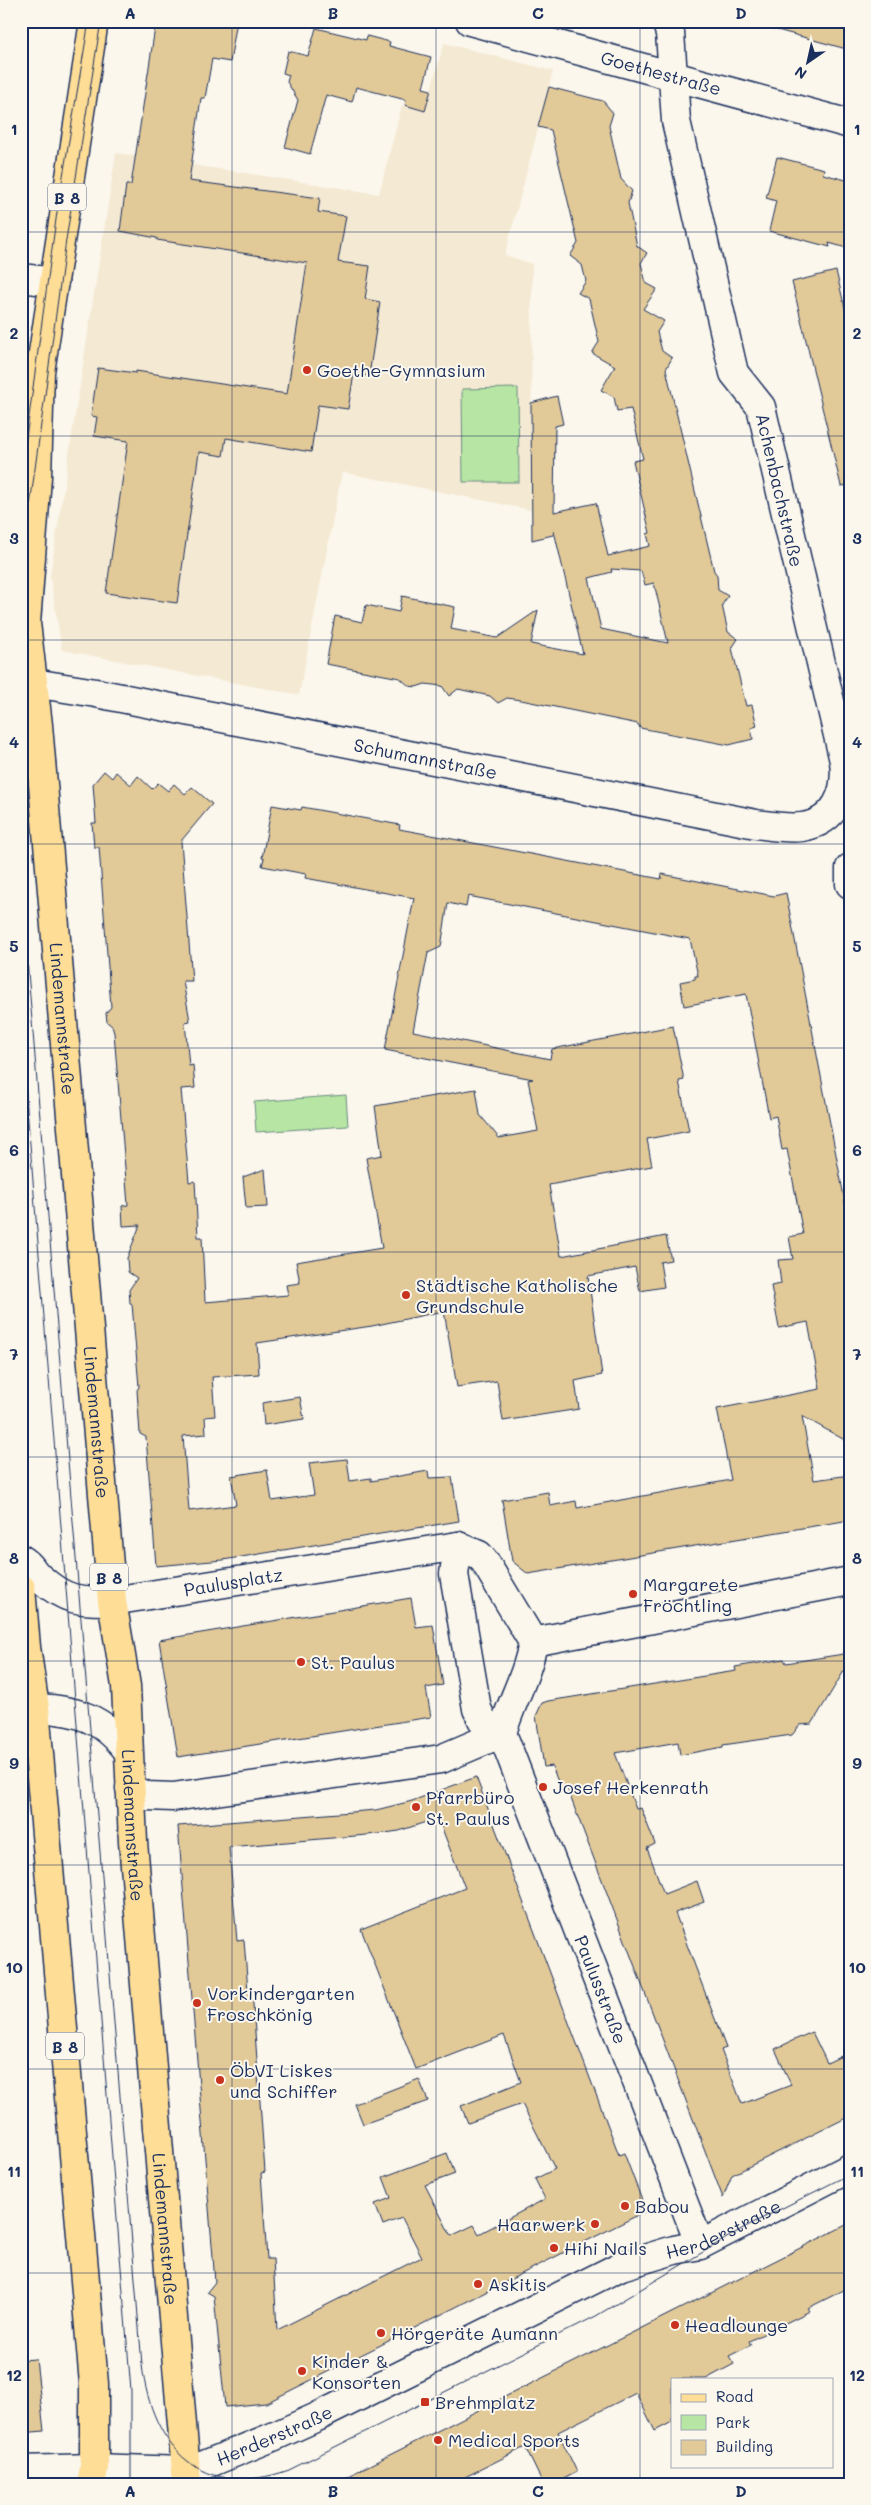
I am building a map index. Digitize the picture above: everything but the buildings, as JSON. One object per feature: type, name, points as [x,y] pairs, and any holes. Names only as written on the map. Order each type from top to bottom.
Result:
[{"type":"main road","name":"Lindemannstraße","points":[[94,21],[40,372],[37,477],[26,623],[26,681],[38,725],[112,1601],[126,1686],[132,1842],[187,2478]]},
{"type":"main road","name":"Lindemannstraße","points":[[21,429],[40,372]]},
{"type":"main road","name":"B 8","points":[[21,1588],[26,1647],[28,1708],[94,2384],[95,2479]]},
{"type":"street","name":"Goethestraße","points":[[470,21],[850,124]]},
{"type":"street","name":"Achenbachstraße","points":[[666,21],[673,75],[676,121],[734,373],[761,407],[844,761],[846,776],[841,799],[829,816]]},
{"type":"street","points":[[21,278],[54,282]]},
{"type":"street","name":"Schumannstraße","points":[[26,681],[756,824],[803,827],[829,816]]},
{"type":"street","points":[[850,868],[850,884]]},
{"type":"street","points":[[130,1788],[147,1796],[173,1797],[441,1759],[496,1736],[529,1663],[533,1642],[485,1562],[479,1555],[458,1546],[454,1574],[477,1709],[496,1736]]},
{"type":"street","name":"Paulusplatz","points":[[21,1560],[33,1566],[38,1576],[67,1598],[80,1601],[112,1601],[458,1546]]},
{"type":"street","points":[[533,1642],[850,1581]]},
{"type":"street","points":[[28,1708],[89,1716],[116,1735],[128,1751]]},
{"type":"street","name":"Paulusstraße","points":[[496,1736],[700,2245]]},
{"type":"street","name":"Herderstraße","points":[[158,2484],[187,2478],[317,2417],[621,2266],[674,2250],[700,2245],[850,2168]]},
{"type":"street","points":[[21,2470],[95,2479],[187,2478]]},
{"type":"shaded area","name":"Goethe-Gymnasium","points":[[444,43],[553,71],[505,255],[532,264],[531,510],[342,472],[299,695],[62,650],[50,576],[116,153],[379,194],[402,105],[425,110]]},
{"type":"green space","points":[[518,388],[519,482],[463,482],[462,389]]},
{"type":"green space","points":[[346,1095],[348,1126],[256,1132],[254,1102]]},
{"type":"tram line","points":[[21,475],[57,212],[89,21]]},
{"type":"tram line","points":[[21,572],[66,240],[101,21]]},
{"type":"tram line","points":[[21,886],[142,2365],[148,2395],[157,2421],[170,2443],[187,2461],[207,2473],[231,2478],[258,2478],[289,2470],[596,2316],[745,2227],[850,2174]]},
{"type":"tram line","points":[[21,1033],[131,2391],[131,2484]]},
{"type":"place","name":"Goethe-Gymnasium","points":[[307,370]]},
{"type":"place","name":"Städtische Katholische Grundschule","points":[[406,1295]]},
{"type":"place","name":"Margarete Fröchtling","points":[[633,1594]]},
{"type":"place","name":"St. Paulus","points":[[301,1662]]},
{"type":"place","name":"Josef Herkenrath","points":[[543,1787]]},
{"type":"place","name":"Pfarrbüro St. Paulus","points":[[416,1807]]},
{"type":"place","name":"Vorkindergarten Froschkönig","points":[[197,2003]]},
{"type":"place","name":"ÖbVI Liskes und Schiffer","points":[[220,2080]]},
{"type":"place","name":"Babou","points":[[625,2206]]},
{"type":"place","name":"Haarwerk","points":[[595,2224]]},
{"type":"place","name":"Hihi Nails","points":[[554,2248]]},
{"type":"place","name":"Askitis","points":[[478,2284]]},
{"type":"place","name":"Headlounge","points":[[675,2325]]},
{"type":"place","name":"Hörgeräte Aumann","points":[[381,2333]]},
{"type":"place","name":"Kinder & Konsorten","points":[[302,2371]]},
{"type":"place","name":"Brehmplatz","points":[[425,2402]]},
{"type":"place","name":"Medical Sports","points":[[438,2440]]}]
